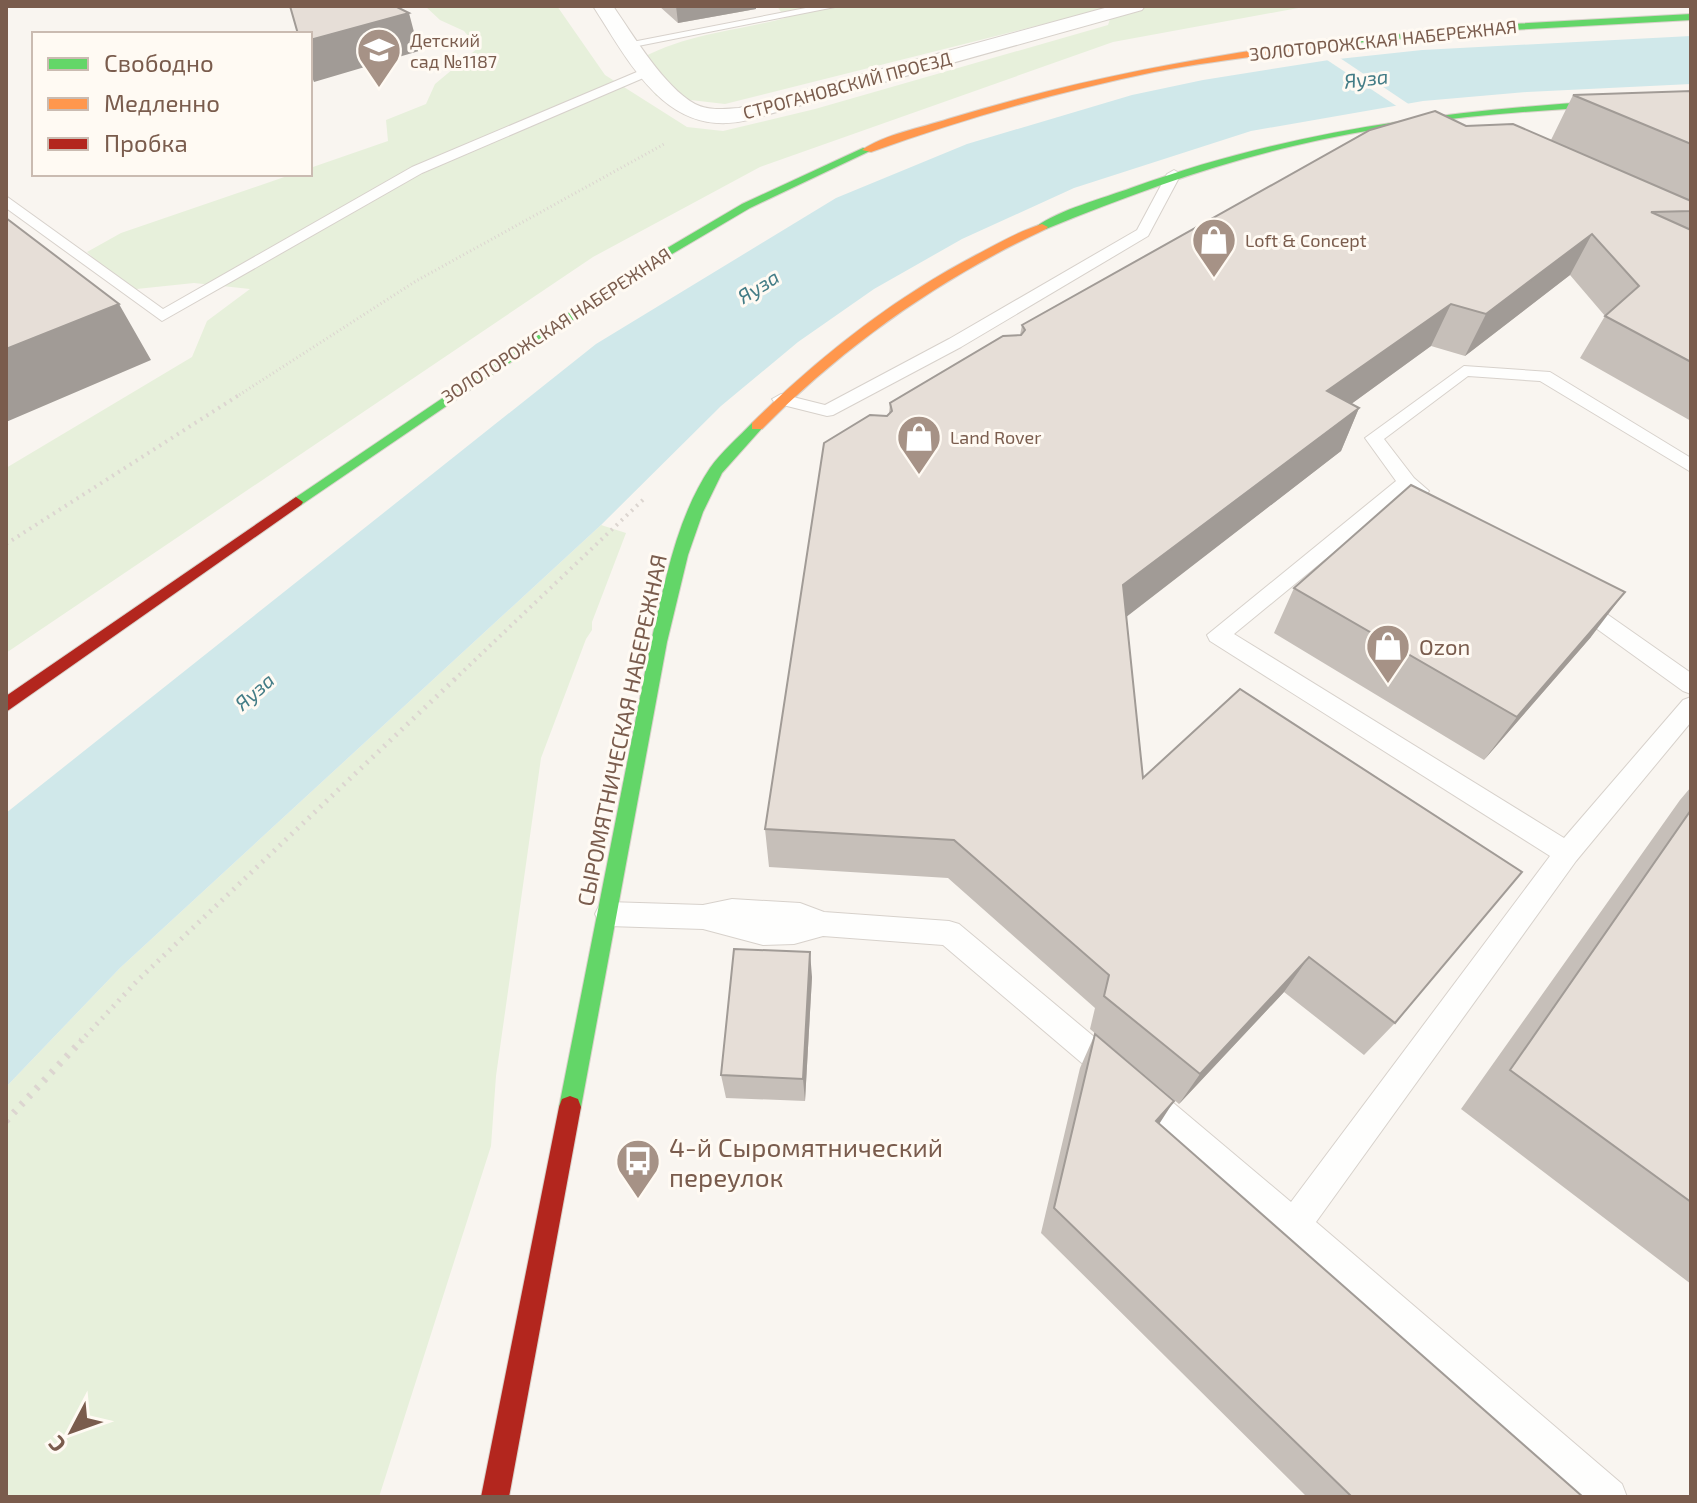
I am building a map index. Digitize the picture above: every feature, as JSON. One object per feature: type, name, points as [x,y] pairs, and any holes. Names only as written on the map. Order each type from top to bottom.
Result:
[{"type":"main road","name":"ЗОЛОТОРОЖСКАЯ НАБЕРЕЖНАЯ","points":[[6,705],[384,440],[631,272],[762,196],[848,157],[936,126],[1064,88],[1194,61],[1383,37],[1691,17]]},
{"type":"main road","name":"СЫРОМЯТНИЧЕСКАЯ НАБЕРЕЖНАЯ","points":[[495,1497],[659,642],[685,540],[716,472],[781,399],[866,329],[964,267],[1045,225],[1174,174],[1322,135],[1498,108],[1691,100]]},
{"type":"street","name":"СТРОГАНОВСКИЙ ПРОЕЗД","points":[[603,6],[628,44],[683,107],[712,117],[740,115],[1135,6]]},
{"type":"street","points":[[1427,119],[1466,138]]},
{"type":"lane","points":[[628,44],[833,6]]},
{"type":"lane","points":[[6,200],[162,316],[417,170],[651,70]]},
{"type":"lane","points":[[827,411],[955,343],[1143,233],[1174,174]]},
{"type":"lane","points":[[955,343],[976,356]]},
{"type":"lane","points":[[1433,501],[1407,482],[1374,438],[1464,371],[1544,376],[1691,466]]},
{"type":"lane","points":[[781,399],[827,411],[846,428]]},
{"type":"lane","points":[[1407,482],[1218,635],[1567,853]]},
{"type":"lane","points":[[1562,593],[1691,685]]},
{"type":"lane","points":[[1294,1225],[1567,853],[1691,706]]},
{"type":"lane","points":[[608,914],[703,917],[732,928],[789,933],[802,933],[823,924],[949,933],[1609,1497]]},
{"type":"path","points":[[6,544],[416,281],[712,117]]},
{"type":"path","points":[[6,1121],[138,980],[651,493]]},
{"type":"green space","points":[[425,6],[557,6],[605,75],[687,127],[723,131],[815,109],[1108,25],[1110,19],[1092,12],[725,104],[656,96],[635,62],[689,39],[785,18],[777,6],[1309,6],[1113,42],[760,167],[593,257],[6,653],[6,468],[192,357],[207,321],[250,289],[194,283],[127,290],[87,252],[121,233],[287,176],[312,176],[312,167],[388,141],[386,120],[426,104],[435,84],[478,48],[464,31],[440,20]]},
{"type":"green space","points":[[601,525],[626,533],[592,622],[592,630],[541,758],[496,1076],[491,1146],[379,1497],[6,1497],[6,1087],[120,968]]},
{"type":"water","name":"Яуза","points":[[1691,36],[1691,84],[1423,101],[1251,131],[1074,188],[962,239],[874,289],[798,342],[721,406],[601,525],[120,968],[6,1087],[6,813],[596,344],[836,198],[967,144],[1132,95],[1329,60],[1422,50]]},
{"type":"pier","points":[[1337,56],[1413,107],[1401,109],[1324,58]]},
{"type":"building","points":[[290,6],[395,6],[409,13],[312,39],[312,32],[297,32]]},
{"type":"building","points":[[1691,91],[1691,144],[1573,95]]},
{"type":"building","points":[[1435,111],[1466,126],[1513,124],[1691,201],[1691,211],[1651,212],[1691,230],[1691,362],[1605,316],[1639,286],[1592,234],[1486,314],[1451,304],[1327,391],[1359,408],[1123,585],[1143,778],[1240,689],[1522,872],[1395,1023],[1309,957],[1200,1074],[1104,996],[1109,975],[954,840],[765,829],[824,443],[870,415],[887,416],[892,411],[890,403],[1003,336],[1021,335],[1025,330],[1022,325],[1370,130]]},
{"type":"building","points":[[6,218],[119,304],[6,349]]},
{"type":"building","points":[[1411,485],[1625,592],[1517,717],[1294,588]]},
{"type":"building","points":[[1691,810],[1691,1202],[1510,1070]]},
{"type":"building","points":[[734,949],[810,952],[803,1079],[721,1075]]},
{"type":"building","points":[[1095,1034],[1174,1101],[1156,1121],[1583,1497],[1352,1497],[1054,1208]]},
{"type":"traffic: fast","points":[[1333,42],[1476,29],[1691,17]]},
{"type":"traffic: fast","points":[[1042,227],[1213,164],[1349,131],[1519,109],[1691,100]]},
{"type":"traffic: fast","points":[[296,502],[651,262],[746,206],[867,150]]},
{"type":"traffic: fast","points":[[570,1107],[659,642],[681,555],[695,512],[715,472],[757,426]]},
{"type":"traffic: slow","points":[[867,150],[982,112],[1097,82],[1213,59],[1333,42]]},
{"type":"traffic: slow","points":[[757,426],[819,367],[890,313],[965,265],[1042,227]]},
{"type":"traffic: jam","points":[[6,705],[296,502]]},
{"type":"traffic: jam","points":[[495,1497],[570,1107]]},
{"type":"place","name":"Детский сад №1187","points":[[379,89]]},
{"type":"place","name":"Loft & Concept","points":[[1214,279]]},
{"type":"place","name":"Land Rover","points":[[919,476]]},
{"type":"place","name":"Ozon","points":[[1388,685]]},
{"type":"place","name":"4-й Сыромятнический переулок","points":[[638,1200]]}]
